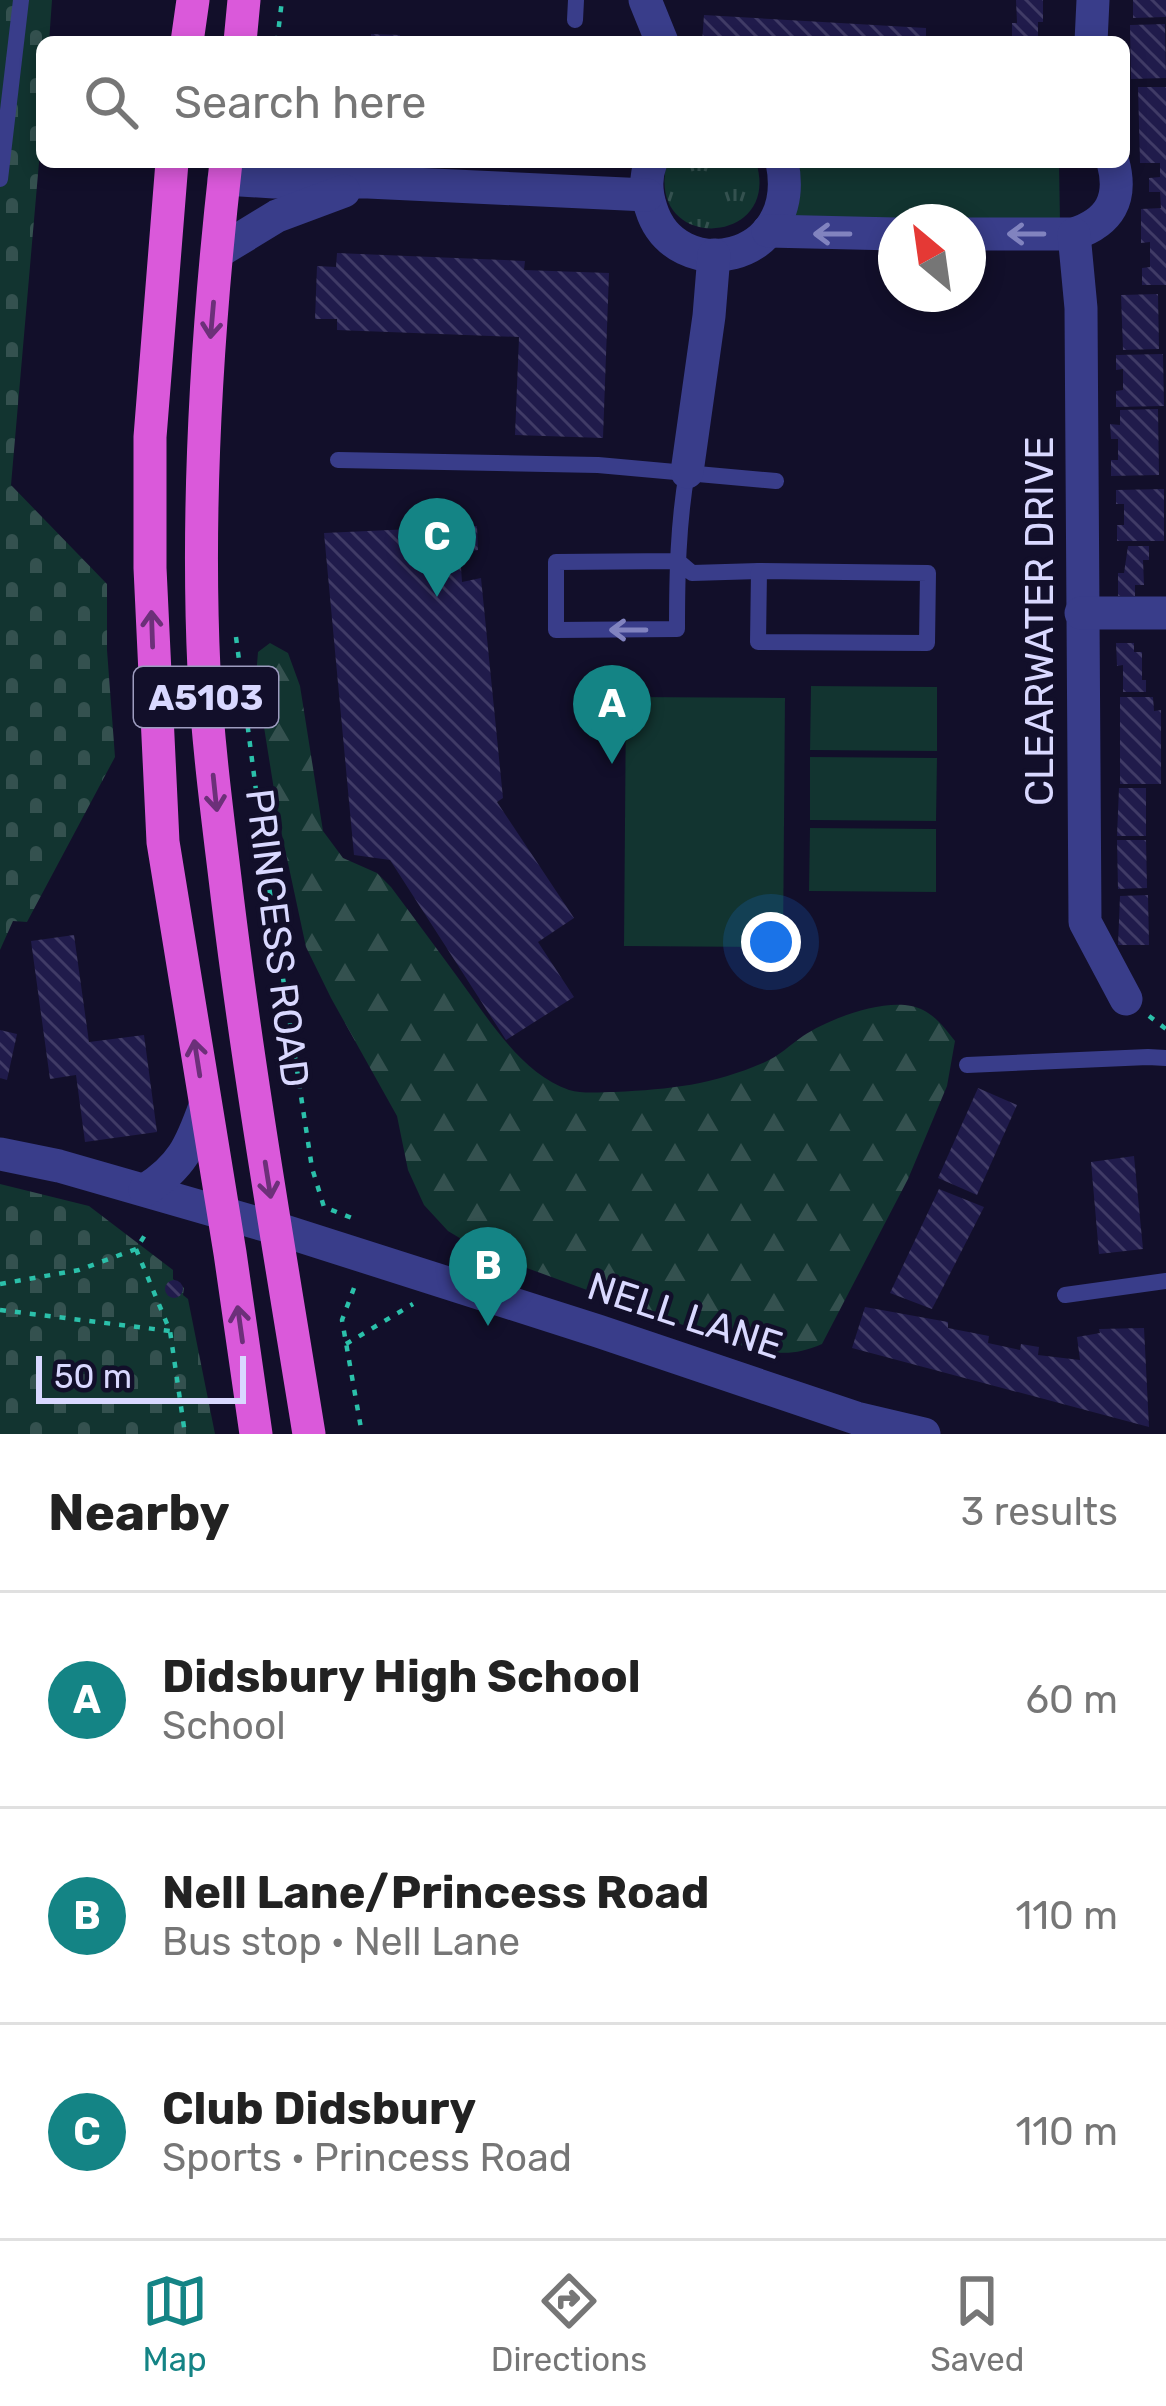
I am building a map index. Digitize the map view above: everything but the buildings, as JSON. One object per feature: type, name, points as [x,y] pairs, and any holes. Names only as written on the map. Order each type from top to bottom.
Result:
[{"type":"highway","points":[[188,36],[193,0]]},
{"type":"highway","points":[[241,36],[244,0]]},
{"type":"highway","name":"A5103","points":[[172,168],[150,437],[150,568],[163,842],[256,1434]]},
{"type":"highway","name":"PRINCESS ROAD","points":[[216,168],[218,251],[202,449],[204,673],[243,1028],[309,1434]]},
{"type":"street","points":[[645,0],[660,36]]},
{"type":"street","points":[[1091,36],[1093,0]]},
{"type":"street","points":[[216,168],[274,182],[649,178],[653,217],[667,236],[686,249],[714,255],[746,249],[768,232],[784,202],[783,168]]},
{"type":"street","points":[[336,168],[368,182]]},
{"type":"street","points":[[986,234],[1074,234],[1102,220],[1111,207],[1114,168]]},
{"type":"street","points":[[218,251],[277,216],[368,182]]},
{"type":"street","points":[[768,232],[878,234]]},
{"type":"street","name":"CLEARWATER DRIVE","points":[[1074,234],[1081,308],[1085,922],[1126,998]]},
{"type":"street","points":[[687,472],[714,255]]},
{"type":"street","points":[[1081,613],[1166,613]]},
{"type":"street","points":[[145,1190],[162,1180],[190,1148],[206,1106]]},
{"type":"street","name":"NELL LANE","points":[[0,1154],[275,1228],[856,1418],[924,1434]]},
{"type":"lane","points":[[0,176],[21,0]]},
{"type":"lane","points":[[575,20],[576,0]]},
{"type":"lane","points":[[338,460],[598,465],[776,482]]},
{"type":"lane","points":[[687,472],[680,511],[677,561],[677,629],[556,630],[556,562],[677,561],[692,573],[759,571],[928,573],[927,643],[758,641],[759,571]]},
{"type":"lane","points":[[967,1065],[1166,1058]]},
{"type":"lane","points":[[1065,1295],[1166,1281]]},
{"type":"path","points":[[278,36],[282,0]]},
{"type":"path","points":[[233,619],[312,1168],[324,1207],[368,1224]]},
{"type":"path","points":[[0,1284],[79,1270],[136,1249],[146,1235]]},
{"type":"path","points":[[136,1249],[170,1331],[185,1434]]},
{"type":"path","points":[[346,1344],[416,1302]]},
{"type":"path","points":[[0,1310],[170,1331]]},
{"type":"path","points":[[342,1320],[362,1434]]},
{"type":"green space","points":[[0,0],[52,0],[49,36],[36,36],[39,168],[11,485],[107,584],[115,757],[27,922],[13,921],[0,950]]},
{"type":"green space","points":[[667,168],[757,168],[759,190],[750,211],[734,224],[692,225],[675,213],[665,192]]},
{"type":"green space","points":[[792,168],[1059,168],[1060,222],[986,223],[986,204],[878,204],[878,223],[793,224]]},
{"type":"green space","points":[[270,643],[288,653],[300,686],[323,831],[343,858],[377,873],[391,887],[506,1042],[541,1076],[574,1091],[598,1092],[709,1081],[770,1060],[829,1022],[879,1006],[923,1010],[955,1041],[947,1086],[908,1179],[822,1344],[789,1353],[735,1344],[483,1252],[448,1231],[424,1205],[408,1170],[397,1116],[306,947],[279,821],[256,677],[258,652]]},
{"type":"green space","points":[[811,686],[937,687],[937,751],[810,750]]},
{"type":"green space","points":[[626,697],[785,698],[783,947],[624,946]]},
{"type":"green space","points":[[810,757],[937,758],[936,821],[810,820]]},
{"type":"green space","points":[[810,828],[936,829],[936,892],[809,891]]},
{"type":"green space","points":[[0,1184],[89,1206],[173,1270],[173,1279],[188,1299],[215,1434],[0,1434]]},
{"type":"place","name":"Club Didsbury","points":[[437,597]]},
{"type":"place","name":"Didsbury High School","points":[[612,764]]},
{"type":"place","name":"Nell Lane/Princess Road","points":[[488,1326]]}]
